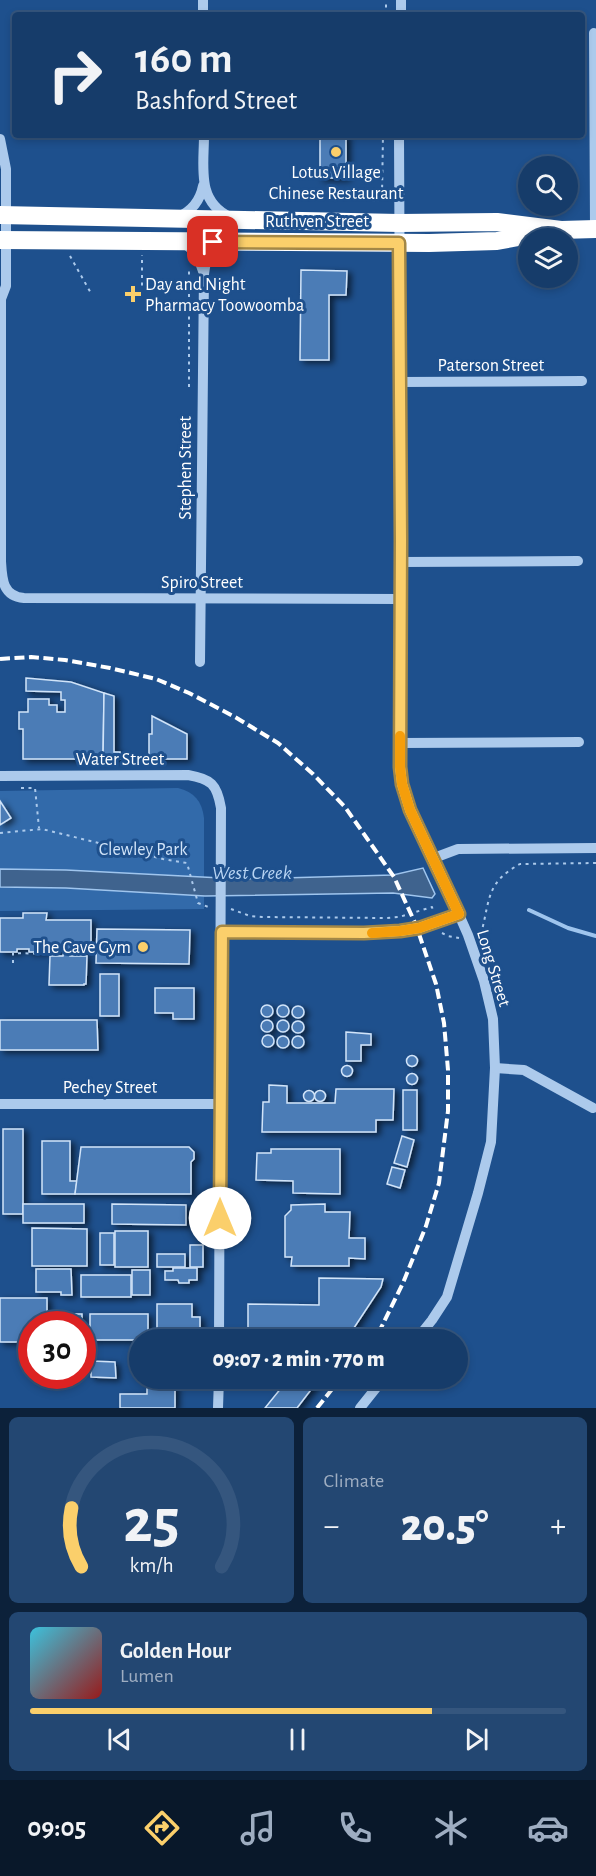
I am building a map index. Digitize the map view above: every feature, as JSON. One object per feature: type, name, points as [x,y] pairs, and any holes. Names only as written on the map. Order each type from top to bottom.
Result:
[{"type":"highway","name":"Ruthven Street","points":[[3,214],[399,223],[496,222],[545,228]]},
{"type":"highway","name":"Ruthven Street","points":[[578,230],[595,229]]},
{"type":"highway","name":"Ruthven Street","points":[[3,240],[185,250],[226,242],[399,243],[497,241],[518,237]]},
{"type":"street","points":[[594,33],[595,229]]},
{"type":"street","points":[[204,138],[205,190],[212,204],[222,213],[236,220]]},
{"type":"street","name":"Long Street","points":[[399,138],[400,767],[402,784],[410,810],[459,914],[481,972],[493,1019],[495,1068],[491,1142],[475,1204],[447,1297],[425,1329]]},
{"type":"street","points":[[0,139],[6,169],[3,214],[6,286],[0,299],[1,382]]},
{"type":"street","points":[[172,218],[185,213],[196,204],[204,183]]},
{"type":"street","name":"Stephen Street","points":[[200,662],[204,274],[205,264],[210,255],[219,245],[226,242]]},
{"type":"street","name":"Stephen Street","points":[[185,250],[188,245],[197,254],[204,274]]},
{"type":"street","name":"Paterson Street","points":[[400,382],[582,381]]},
{"type":"street","name":"Spiro Street","points":[[1,382],[2,579],[6,589],[14,596],[24,598],[400,598]]},
{"type":"street","points":[[401,562],[578,561]]},
{"type":"street","points":[[400,743],[579,742]]},
{"type":"street","name":"Water Street","points":[[0,776],[188,775],[201,777],[212,783],[219,795],[221,808],[222,932]]},
{"type":"street","points":[[434,858],[458,849],[596,848]]},
{"type":"street","points":[[219,1329],[222,932],[400,931],[419,928],[459,914]]},
{"type":"street","points":[[495,1068],[524,1070],[593,1108]]},
{"type":"street","name":"Pechey Street","points":[[0,1104],[220,1104]]},
{"type":"street","points":[[218,1408],[219,1389]]},
{"type":"street","points":[[360,1408],[375,1389]]},
{"type":"path","points":[[370,192],[376,203],[382,195],[383,138]]},
{"type":"path","points":[[185,250],[189,387]]},
{"type":"path","points":[[142,252],[142,293]]},
{"type":"path","points":[[69,253],[92,294]]},
{"type":"path","points":[[35,788],[39,829]]},
{"type":"path","points":[[0,833],[39,829],[187,863],[198,903],[209,908]]},
{"type":"path","points":[[478,932],[482,930],[490,893],[511,869],[520,864],[596,862]]},
{"type":"path","points":[[233,910],[249,916],[262,917],[387,918],[399,917],[432,907]]},
{"type":"path","points":[[440,930],[443,935],[459,938]]},
{"type":"path","points":[[13,963],[13,953],[48,954]]},
{"type":"green space","name":"Clewley Park","points":[[178,788],[189,792],[196,798],[203,812],[204,909],[0,911],[0,791]]},
{"type":"shaded area","points":[[423,868],[435,894],[432,898],[393,893],[205,896],[66,888],[0,887],[0,869],[241,879],[393,875]]},
{"type":"building","points":[[320,138],[346,138],[346,178],[320,178]]},
{"type":"building","points":[[301,270],[347,271],[346,295],[329,295],[329,360],[300,360]]},
{"type":"building","points":[[26,678],[71,682],[104,693],[103,759],[23,759],[23,729],[19,729],[19,712],[28,712],[28,699],[49,699],[49,705],[57,705],[57,712],[65,712],[65,700],[61,700],[61,692],[26,691]]},
{"type":"building","points":[[104,693],[114,696],[114,752],[120,752],[120,759],[103,759]]},
{"type":"building","points":[[152,716],[187,734],[187,759],[149,759]]},
{"type":"building","points":[[0,801],[11,818],[0,825]]},
{"type":"building","points":[[23,913],[47,913],[46,920],[91,920],[91,950],[70,950],[70,956],[87,956],[86,984],[49,985],[50,956],[63,956],[64,950],[45,949],[45,952],[29,952],[29,949],[17,949],[17,952],[0,952],[0,918],[23,918]]},
{"type":"building","name":"The Cave Gym","points":[[97,929],[190,930],[189,964],[96,963]]},
{"type":"building","points":[[100,974],[119,974],[119,1016],[100,1016]]},
{"type":"building","points":[[155,988],[194,988],[194,1019],[173,1019],[173,1013],[155,1013]]},
{"type":"building","points":[[269,1005],[273,1011],[269,1017],[265,1017],[261,1009]]},
{"type":"building","points":[[285,1005],[289,1011],[285,1017],[281,1017],[277,1009]]},
{"type":"building","points":[[300,1006],[304,1012],[300,1018],[296,1018],[292,1010]]},
{"type":"building","points":[[0,1020],[97,1020],[98,1050],[0,1050]]},
{"type":"building","points":[[269,1020],[273,1026],[269,1032],[265,1032],[261,1024]]},
{"type":"building","points":[[285,1020],[289,1026],[285,1032],[281,1032],[277,1024]]},
{"type":"building","points":[[300,1021],[304,1027],[300,1033],[296,1033],[292,1025]]},
{"type":"building","points":[[346,1032],[371,1034],[371,1045],[361,1045],[361,1061],[346,1061]]},
{"type":"building","points":[[270,1035],[274,1041],[270,1047],[266,1047],[262,1039]]},
{"type":"building","points":[[285,1036],[289,1042],[285,1048],[281,1048],[277,1040]]},
{"type":"building","points":[[300,1036],[304,1042],[300,1048],[296,1048],[292,1040]]},
{"type":"building","points":[[412,1056],[416,1057],[416,1065],[412,1066],[408,1065],[407,1061],[408,1057]]},
{"type":"building","points":[[347,1066],[351,1067],[351,1075],[347,1076],[343,1075],[342,1071],[343,1067]]},
{"type":"building","points":[[412,1074],[416,1075],[416,1083],[412,1084],[408,1083],[407,1079],[408,1075]]},
{"type":"building","points":[[269,1085],[287,1086],[287,1103],[335,1103],[336,1089],[394,1089],[393,1120],[376,1120],[376,1132],[262,1132],[263,1102],[269,1102]]},
{"type":"building","points":[[403,1090],[417,1090],[417,1130],[403,1130]]},
{"type":"building","points":[[309,1091],[313,1092],[313,1100],[309,1101],[305,1100],[304,1096],[305,1092]]},
{"type":"building","points":[[320,1091],[324,1092],[324,1100],[320,1101],[316,1100],[315,1096],[316,1092]]},
{"type":"building","points":[[3,1129],[23,1129],[23,1214],[3,1214]]},
{"type":"building","points":[[402,1136],[414,1140],[407,1167],[394,1163]]},
{"type":"building","points":[[42,1141],[70,1141],[70,1181],[77,1181],[75,1194],[42,1194]]},
{"type":"building","points":[[81,1147],[189,1147],[194,1152],[194,1159],[191,1162],[191,1194],[75,1194]]},
{"type":"building","points":[[271,1149],[340,1149],[340,1194],[293,1193],[293,1181],[256,1180],[257,1153],[271,1153]]},
{"type":"building","points":[[392,1167],[405,1170],[400,1188],[387,1184]]},
{"type":"building","points":[[23,1204],[84,1204],[84,1223],[23,1223]]},
{"type":"building","points":[[112,1204],[186,1205],[186,1225],[112,1224]]},
{"type":"building","points":[[325,1204],[325,1212],[350,1212],[349,1238],[365,1238],[365,1259],[349,1258],[349,1266],[291,1266],[292,1257],[285,1257],[285,1216],[291,1210],[291,1205]]},
{"type":"building","points":[[32,1228],[87,1229],[87,1266],[32,1266]]},
{"type":"building","points":[[115,1231],[148,1231],[148,1267],[115,1267]]},
{"type":"building","points":[[100,1233],[114,1233],[114,1265],[100,1265]]},
{"type":"building","points":[[190,1245],[203,1245],[203,1267],[190,1267]]},
{"type":"building","points":[[157,1254],[185,1254],[185,1267],[157,1267]]},
{"type":"building","points":[[173,1268],[197,1268],[197,1280],[179,1283],[178,1280],[165,1280],[165,1271],[173,1271]]},
{"type":"building","points":[[36,1269],[71,1269],[72,1295],[61,1295],[61,1292],[36,1292]]},
{"type":"building","points":[[132,1270],[150,1270],[150,1295],[132,1295]]},
{"type":"building","points":[[81,1275],[131,1275],[131,1297],[81,1297]]},
{"type":"building","points":[[319,1278],[383,1279],[381,1287],[353,1329],[248,1329],[248,1304],[319,1305]]},
{"type":"building","points":[[0,1298],[47,1298],[47,1311],[18,1311],[18,1342],[0,1342]]},
{"type":"building","points":[[157,1304],[192,1304],[192,1317],[200,1317],[200,1329],[157,1329]]},
{"type":"building","points":[[96,1314],[148,1314],[148,1329],[129,1329],[129,1340],[96,1340]]},
{"type":"building","points":[[96,1361],[115,1362],[116,1378],[96,1377]]},
{"type":"building","points":[[147,1389],[175,1389],[175,1408],[120,1408],[120,1394],[147,1394]]},
{"type":"building","points":[[280,1389],[312,1389],[297,1408],[265,1408]]},
{"type":"waterway","name":"West Creek","points":[[529,910],[568,928],[596,936]]},
{"type":"railway","points":[[0,659],[31,657],[65,660],[156,679],[235,717],[278,743],[313,774],[345,807],[394,877],[416,925],[436,984],[444,1023],[448,1070],[448,1111],[439,1183],[426,1226],[403,1283],[380,1329]]},
{"type":"railway","points":[[317,1408],[332,1389]]},
{"type":"slow traffic","points":[[372,933],[419,928],[459,914],[410,810],[402,784],[400,736]]},
{"type":"place","name":"Lotus Village Chinese Restaurant","points":[[336,152]]},
{"type":"place","name":"Day and Night Pharmacy Toowoomba","points":[[133,294]]},
{"type":"place","name":"The Cave Gym","points":[[143,947]]},
{"type":"route","points":[[213,242],[399,243],[400,767],[402,784],[410,810],[459,914],[419,928],[400,931],[222,932],[220,1218]]}]
